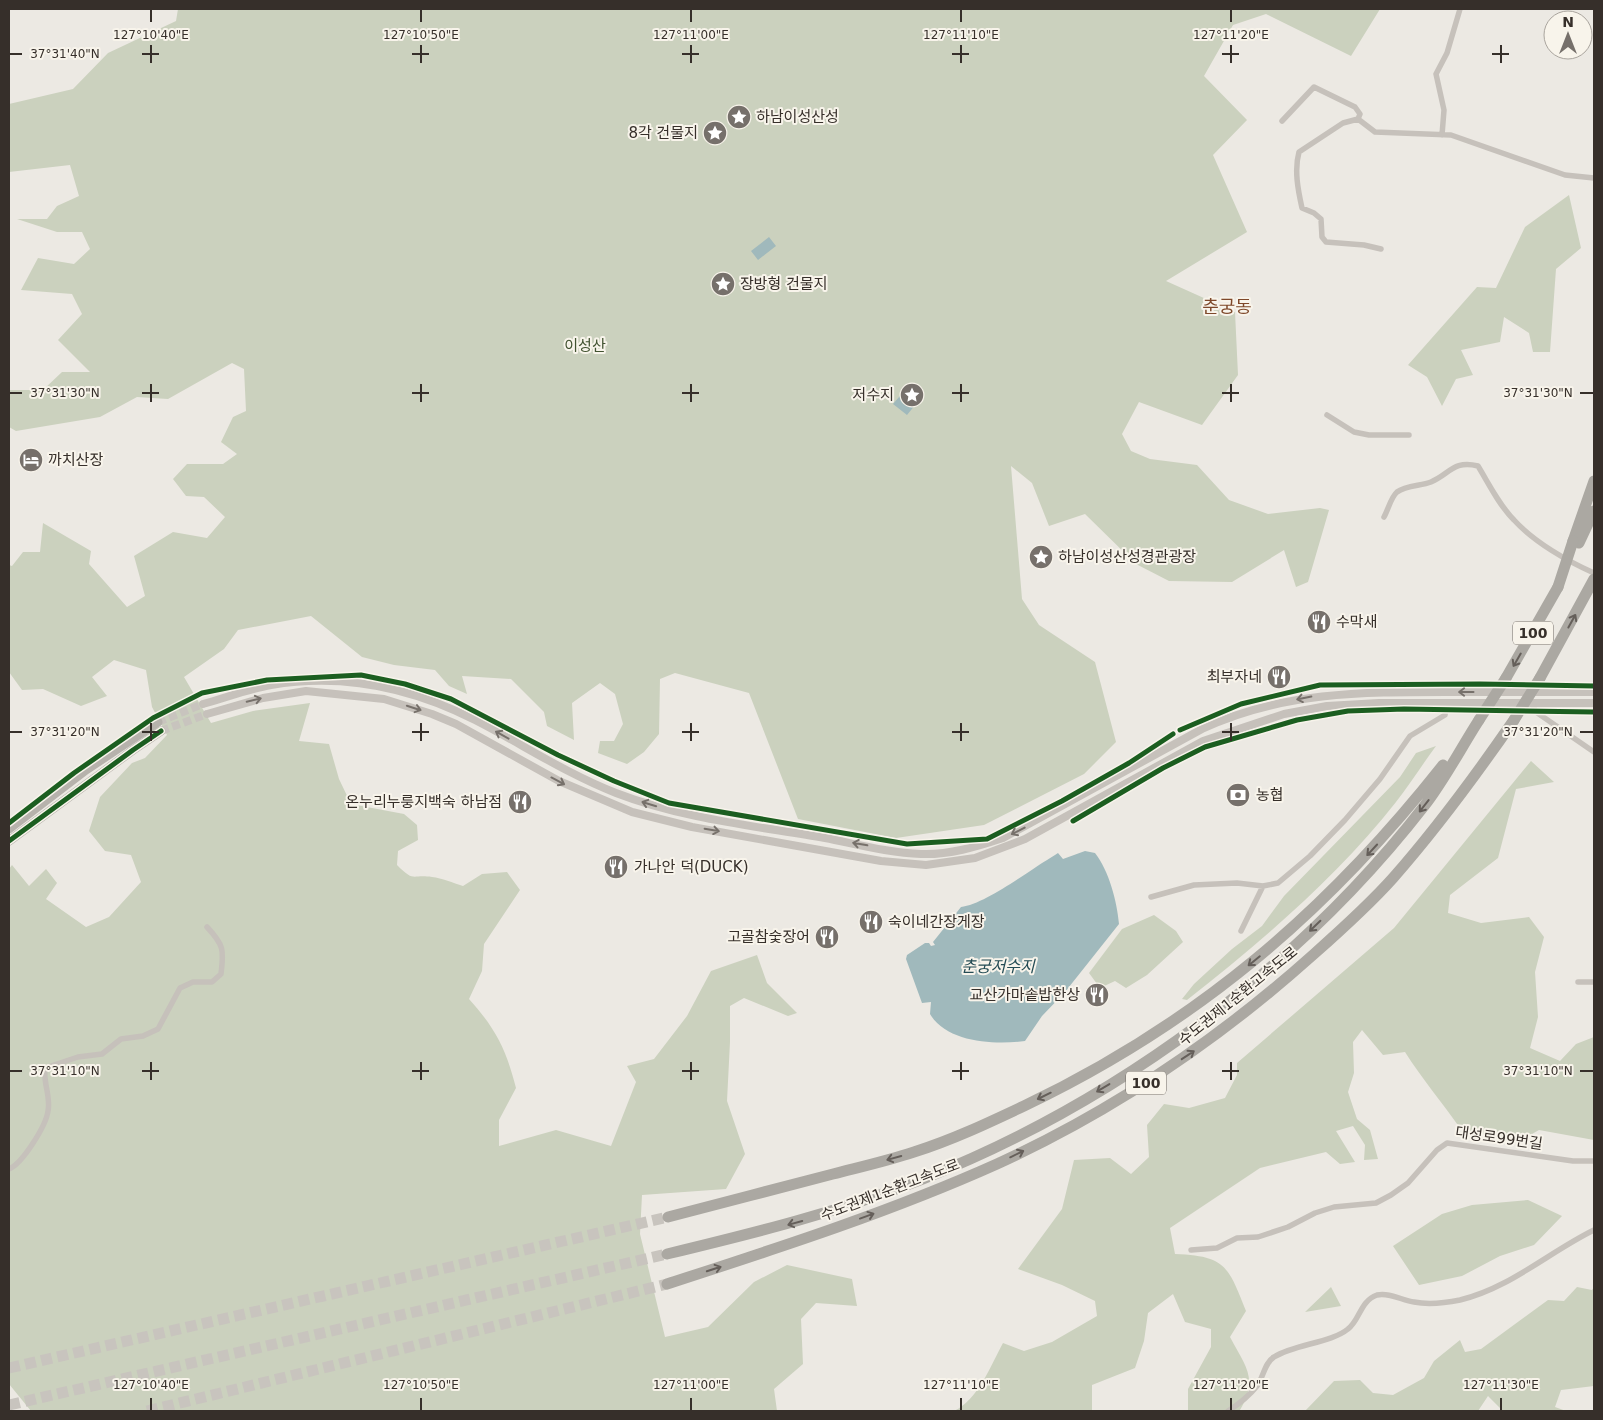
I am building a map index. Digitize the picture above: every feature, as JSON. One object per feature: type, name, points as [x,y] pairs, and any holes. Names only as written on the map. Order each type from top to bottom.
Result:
[{"type":"highway","points":[[1575,543],[1594,482]]},
{"type":"highway","name":"수도권제1순환고속도로","points":[[667,1254],[796,1222],[923,1179],[1048,1119],[1105,1087],[1182,1037],[1246,987],[1351,891],[1426,804],[1506,678],[1558,587],[1575,543],[1594,511]]},
{"type":"highway","name":"수도권제1순환고속도로","points":[[667,1284],[801,1240],[917,1197],[998,1163],[1075,1125],[1204,1046],[1273,990],[1347,924],[1392,880],[1467,788],[1514,720],[1540,678],[1594,579]]},
{"type":"highway","name":"수도권제1순환고속도로","points":[[668,1217],[913,1153],[983,1125],[1068,1085],[1160,1030],[1230,980],[1279,940],[1346,878],[1415,800],[1478,720]]},
{"type":"main road","points":[[9,829],[86,770],[158,722]]},
{"type":"main road","points":[[9,841],[161,731]]},
{"type":"street","points":[[1442,135],[1444,110],[1436,74],[1447,52],[1460,9]]},
{"type":"street","points":[[1282,121],[1314,87],[1355,107],[1360,114],[1358,119]]},
{"type":"street","points":[[1358,119],[1375,132],[1442,135],[1464,140],[1565,175],[1594,178]]},
{"type":"street","points":[[1358,119],[1343,123],[1299,152],[1297,160],[1298,191],[1302,208],[1314,213],[1320,219],[1322,237],[1326,242],[1364,245],[1381,249]]},
{"type":"street","points":[[1327,415],[1354,432],[1370,435],[1409,435]]},
{"type":"street","points":[[1384,517],[1395,494],[1400,490],[1432,482],[1459,465],[1478,466],[1496,498],[1514,521],[1551,549],[1594,573]]},
{"type":"street","points":[[203,704],[258,688],[299,682],[358,683],[383,687],[412,694],[445,706],[583,778],[615,793],[647,804],[680,813],[920,854],[965,850],[1003,838],[1202,729],[1233,716],[1261,708],[1326,694],[1368,692],[1594,692]]},
{"type":"street","points":[[207,714],[263,698],[306,691],[384,699],[432,714],[456,724],[559,781],[632,812],[692,827],[824,851],[881,861],[926,865],[975,858],[1025,840],[1190,748],[1268,718],[1327,706],[1379,702],[1594,703]]},
{"type":"street","points":[[1151,897],[1176,888],[1194,885],[1237,883],[1264,886],[1278,883],[1310,856],[1380,779],[1410,736],[1445,715],[1446,703]]},
{"type":"street","points":[[1532,703],[1536,712],[1594,752]]},
{"type":"street","points":[[1241,931],[1264,886]]},
{"type":"street","points":[[9,1169],[13,1167],[30,1146],[44,1125],[49,1111],[44,1079],[45,1068],[78,1057],[102,1054],[121,1039],[144,1036],[158,1029],[180,988],[193,982],[212,982],[221,974],[223,955],[221,942],[207,927]]},
{"type":"street","points":[[1578,982],[1594,982]]},
{"type":"street","name":"대성로99번길","points":[[1191,1250],[1217,1248],[1237,1238],[1258,1237],[1288,1227],[1315,1213],[1334,1207],[1376,1203],[1391,1195],[1408,1182],[1437,1150],[1447,1143],[1573,1160],[1594,1160]]},
{"type":"street","points":[[1228,1411],[1258,1385],[1271,1358],[1290,1349],[1341,1334],[1350,1328],[1367,1301],[1378,1295],[1390,1295],[1413,1302],[1436,1304],[1460,1300],[1482,1293],[1523,1274],[1570,1242],[1594,1230]]},
{"type":"green space","name":"이성산","points":[[178,9],[1380,9],[1351,56],[1266,14],[1233,25],[1204,76],[1247,120],[1213,155],[1247,232],[1166,281],[1235,312],[1238,375],[1202,425],[1139,402],[1122,434],[1131,451],[1150,459],[1197,465],[1229,500],[1268,514],[1320,508],[1329,510],[1308,582],[1296,587],[1284,550],[1232,582],[1169,581],[1136,564],[1085,514],[1049,526],[1032,483],[1011,466],[1022,599],[1039,625],[1095,662],[1116,742],[1084,774],[984,825],[896,838],[798,819],[749,693],[675,673],[660,679],[659,734],[644,752],[627,764],[598,753],[600,741],[614,741],[623,724],[615,694],[600,683],[572,703],[574,740],[547,726],[544,712],[511,679],[462,676],[467,694],[449,686],[435,670],[394,665],[362,657],[311,616],[238,630],[224,649],[184,677],[211,723],[253,711],[310,703],[299,741],[329,744],[339,779],[351,804],[404,814],[417,825],[418,840],[398,851],[397,865],[410,876],[444,879],[463,886],[482,874],[507,872],[520,890],[484,944],[482,971],[469,999],[499,1040],[516,1088],[499,1120],[499,1146],[556,1130],[611,1146],[636,1082],[627,1066],[654,1059],[687,1016],[711,971],[757,955],[767,983],[797,1013],[788,1016],[744,998],[730,1006],[727,1101],[745,1154],[726,1189],[642,1195],[640,1234],[665,1337],[708,1327],[754,1282],[787,1265],[852,1279],[857,1306],[816,1303],[801,1319],[803,1364],[774,1389],[777,1411],[31,1411],[9,1384],[9,869],[12,865],[29,886],[46,869],[57,883],[46,899],[86,927],[109,917],[141,882],[131,855],[105,851],[89,831],[100,797],[132,763],[145,758],[167,735],[152,707],[146,670],[114,660],[92,677],[107,696],[81,706],[43,689],[22,690],[9,672],[9,565],[12,566],[23,552],[40,552],[43,523],[91,551],[89,564],[127,607],[145,596],[134,556],[173,532],[207,538],[225,517],[204,497],[186,496],[173,479],[187,464],[223,464],[237,454],[221,442],[233,417],[246,411],[244,369],[232,363],[168,399],[137,397],[100,417],[16,431],[9,427],[9,390],[43,390],[62,372],[90,372],[58,340],[82,314],[72,294],[21,290],[38,258],[74,264],[90,249],[82,232],[57,232],[17,219],[47,219],[57,206],[79,196],[70,165],[9,172],[9,104],[73,89],[108,53],[176,21]]},
{"type":"green space","points":[[1569,195],[1581,248],[1556,269],[1550,352],[1533,352],[1529,333],[1504,317],[1500,342],[1461,350],[1473,375],[1456,379],[1442,406],[1427,377],[1408,365],[1477,287],[1496,288],[1525,227]]},
{"type":"green space","points":[[1436,746],[1396,802],[1373,830],[1324,882],[1243,955],[1187,1000],[1182,999],[1194,984],[1232,949],[1262,926],[1284,896],[1400,777],[1416,753]]},
{"type":"green space","points":[[1531,761],[1554,782],[1516,789],[1498,858],[1450,895],[1448,913],[1481,923],[1529,917],[1544,937],[1535,972],[1538,1017],[1530,1048],[1560,1061],[1576,1044],[1594,1037],[1594,1140],[1539,1130],[1516,1143],[1460,1128],[1405,1052],[1383,1055],[1362,1030],[1353,1042],[1354,1073],[1348,1092],[1357,1119],[1370,1130],[1378,1159],[1364,1160],[1365,1145],[1353,1126],[1336,1131],[1355,1162],[1340,1164],[1326,1152],[1260,1168],[1170,1228],[1175,1254],[1205,1257],[1223,1266],[1234,1283],[1246,1311],[1230,1337],[1248,1372],[1249,1389],[1240,1410],[1188,1411],[1188,1389],[1211,1347],[1211,1329],[1185,1322],[1173,1294],[1148,1313],[1144,1341],[1135,1368],[1092,1385],[1092,1411],[954,1411],[963,1406],[977,1390],[1003,1343],[1024,1351],[1052,1342],[1097,1316],[1095,1301],[1062,1285],[1018,1269],[1062,1209],[1074,1160],[1110,1158],[1131,1174],[1149,1157],[1147,1125],[1164,1104],[1189,1108],[1225,1098],[1237,1075],[1237,1063],[1394,928]]},
{"type":"green space","points":[[1154,915],[1176,931],[1183,942],[1147,975],[1126,988],[1115,981],[1100,988],[1089,973],[1122,929]]},
{"type":"green space","points":[[1528,1200],[1562,1216],[1534,1245],[1500,1256],[1462,1276],[1419,1285],[1393,1246],[1442,1214],[1472,1205]]},
{"type":"green space","points":[[1331,1287],[1341,1306],[1305,1312]]},
{"type":"green space","points":[[1577,1287],[1592,1290],[1594,1287],[1594,1386],[1561,1390],[1555,1407],[1566,1411],[1503,1411],[1488,1396],[1478,1411],[1305,1411],[1334,1381],[1360,1380],[1373,1393],[1393,1395],[1424,1378],[1434,1361],[1460,1340],[1465,1352],[1481,1349],[1548,1300],[1564,1301]]},
{"type":"water","points":[[769,237],[776,246],[758,260],[751,251]]},
{"type":"water","points":[[911,383],[924,394],[907,415],[893,404]]},
{"type":"water","name":"춘궁저수지","points":[[1085,851],[1095,853],[1104,868],[1114,896],[1119,924],[1065,992],[1042,1016],[1025,1041],[1000,1043],[973,1040],[948,1031],[938,1024],[930,1014],[931,1002],[922,1003],[906,959],[907,955],[925,943],[929,943],[931,946],[935,945],[933,942],[961,907],[983,900],[1058,853],[1063,859]]},
{"type":"tunnel","points":[[158,722],[203,704]]},
{"type":"tunnel","points":[[161,731],[207,714]]},
{"type":"tunnel","points":[[9,1368],[668,1217]]},
{"type":"tunnel","points":[[9,1405],[667,1254]]},
{"type":"tunnel","points":[[147,1411],[667,1284]]},
{"type":"cycle path","points":[[9,823],[74,773],[153,718],[202,693],[267,680],[361,675],[405,684],[451,699],[558,755],[614,781],[669,803],[907,844],[987,839],[1062,801],[1129,763],[1173,734]]},
{"type":"cycle path","points":[[1180,730],[1241,704],[1320,685],[1480,684],[1594,686]]},
{"type":"cycle path","points":[[1073,821],[1163,768],[1205,747],[1297,720],[1348,711],[1404,709],[1594,712]]},
{"type":"cycle path","points":[[9,841],[161,731]]},
{"type":"place","name":"하남이성산성","points":[[739,117]]},
{"type":"place","name":"8각 건물지","points":[[715,133]]},
{"type":"place","name":"장방형 건물지","points":[[723,284]]},
{"type":"place","name":"저수지","points":[[912,395]]},
{"type":"place","name":"까치산장","points":[[31,460]]},
{"type":"place","name":"하남이성산성경관광장","points":[[1041,557]]},
{"type":"place","name":"수막새","points":[[1319,622]]},
{"type":"place","name":"최부자네","points":[[1279,677]]},
{"type":"place","name":"농협","points":[[1238,795]]},
{"type":"place","name":"온누리누룽지백숙 하남점","points":[[520,802]]},
{"type":"place","name":"가나안 덕(DUCK)","points":[[616,867]]},
{"type":"place","name":"숙이네간장게장","points":[[871,922]]},
{"type":"place","name":"고골참숯장어","points":[[827,937]]},
{"type":"place","name":"교산가마솥밥한상","points":[[1097,995]]},
{"type":"district","name":"춘궁동","points":[[1227,306]]}]
